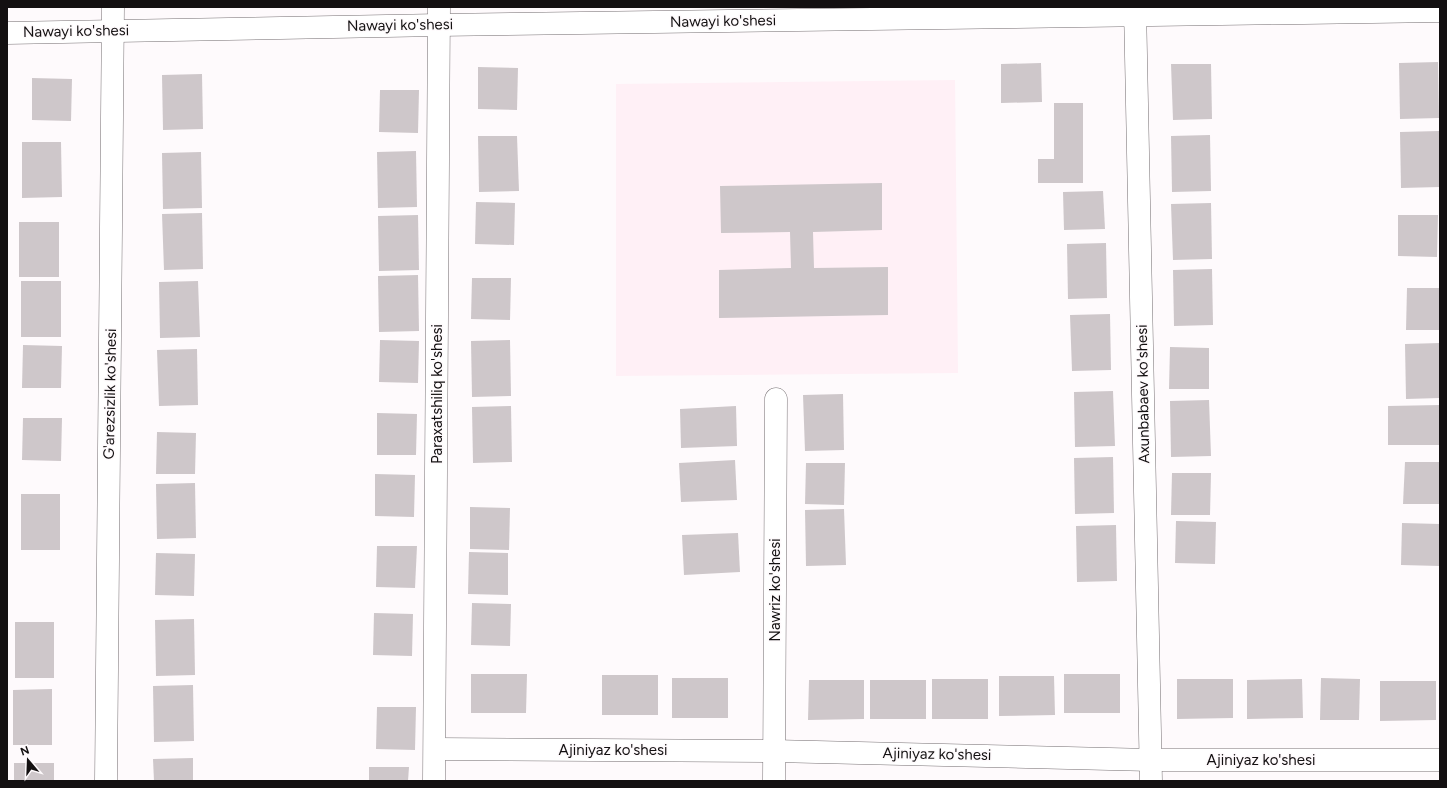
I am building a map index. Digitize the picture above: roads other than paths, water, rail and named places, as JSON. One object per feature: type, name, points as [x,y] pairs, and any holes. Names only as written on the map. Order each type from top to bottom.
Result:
[{"type":"street","name":"G'arezsizlik ko'shesi","points":[[106,781],[113,7]]},
{"type":"street","name":"Nawayi ko'shesi","points":[[7,33],[439,16],[1135,11],[1440,11]]},
{"type":"street","name":"Axunbabaev ko'shesi","points":[[1135,11],[1151,781]]},
{"type":"street","name":"Paraxatshiliq ko'shesi","points":[[434,781],[439,16]]},
{"type":"street","name":"Nawriz ko'shesi","points":[[774,781],[776,399]]},
{"type":"street","name":"Ajiniyaz ko'shesi","points":[[435,749],[774,751],[1151,760],[1440,760]]}]
